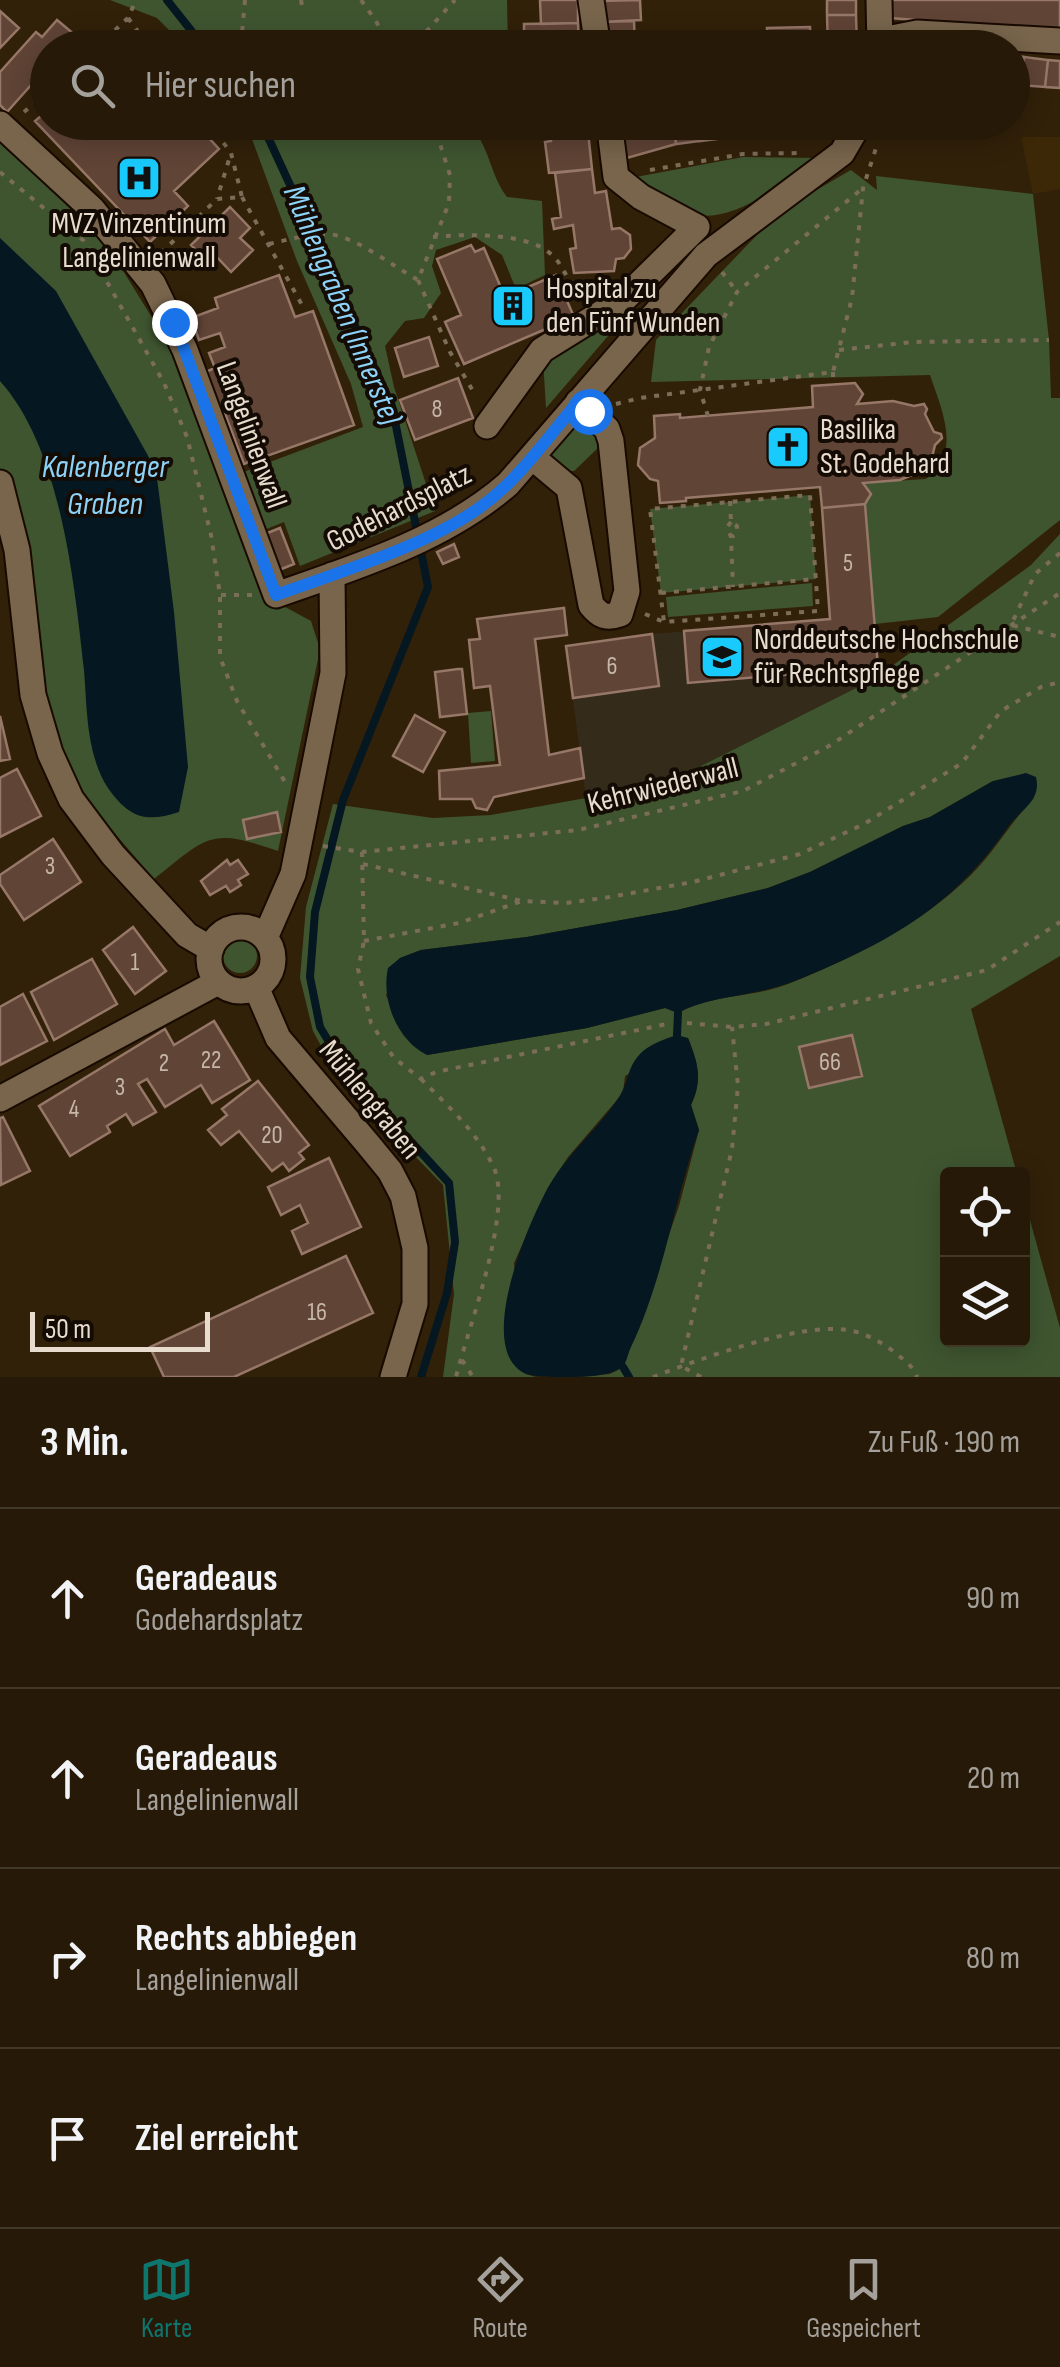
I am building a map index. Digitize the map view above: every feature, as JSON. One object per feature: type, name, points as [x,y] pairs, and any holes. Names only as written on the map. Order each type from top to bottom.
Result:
[{"type":"street","points":[[591,0],[595,30]]},
{"type":"street","points":[[879,0],[880,30]]},
{"type":"street","points":[[1030,39],[1060,41]]},
{"type":"street","name":"Langelinienwall","points":[[3,126],[74,190],[144,270],[186,350],[276,595],[332,575]]},
{"type":"street","points":[[611,140],[616,176],[640,196],[698,227],[706,256]]},
{"type":"street","name":"Godehardsplatz","points":[[264,938],[292,874],[333,672],[332,575],[404,546],[482,507],[532,457],[706,256],[858,140]]},
{"type":"street","name":"Godehardsplatz","points":[[487,426],[542,350],[624,299],[698,227]]},
{"type":"street","points":[[532,457],[569,488],[590,605],[609,618],[620,614],[627,590],[611,441],[607,429],[578,402]]},
{"type":"street","points":[[0,485],[17,550],[33,695],[50,753],[71,800],[113,855],[187,935],[211,949]]},
{"type":"street","points":[[235,928],[256,931],[264,938],[272,964],[269,974],[256,987],[236,990],[218,982],[210,966],[211,949],[224,932],[235,928]]},
{"type":"street","points":[[0,1099],[218,982]]},
{"type":"street","name":"Mühlengraben","points":[[256,987],[278,1038],[390,1171],[403,1196],[415,1248],[415,1304],[393,1377]]},
{"type":"path","points":[[242,30],[245,0]]},
{"type":"path","points":[[362,0],[380,30]]},
{"type":"path","points":[[428,30],[455,0]]},
{"type":"path","points":[[115,30],[128,18],[136,2]]},
{"type":"path","points":[[128,18],[137,30]]},
{"type":"path","points":[[3,126],[30,105]]},
{"type":"path","points":[[222,140],[231,152],[242,196],[302,305]]},
{"type":"path","points":[[418,280],[449,203],[450,175],[439,140]]},
{"type":"path","points":[[834,384],[833,372],[852,298],[863,188],[873,164],[871,140]]},
{"type":"path","points":[[144,270],[217,198],[231,152]]},
{"type":"path","points":[[616,176],[743,154],[802,153]]},
{"type":"path","name":"Langelinienwall","points":[[0,172],[84,241],[164,383],[187,437],[211,535],[220,595],[220,656],[238,701],[275,771],[305,808]]},
{"type":"path","points":[[708,416],[700,390],[708,347],[737,292],[863,188]]},
{"type":"path","points":[[217,198],[242,196]]},
{"type":"path","points":[[270,244],[328,233],[358,243],[418,280],[450,352],[479,401],[487,426]]},
{"type":"path","points":[[433,237],[472,234],[534,244],[553,254],[568,282],[582,290],[596,288]]},
{"type":"path","points":[[728,279],[737,292]]},
{"type":"path","points":[[839,350],[912,342],[1049,340]]},
{"type":"path","points":[[640,398],[833,372]]},
{"type":"path","points":[[810,495],[816,579],[818,611],[664,622],[650,509],[810,495]]},
{"type":"path","points":[[730,501],[732,522],[737,526],[732,537],[733,586]]},
{"type":"path","points":[[1060,553],[1036,574],[1011,624],[1060,636]]},
{"type":"path","points":[[661,593],[816,579]]},
{"type":"path","name":"Kehrwiederwall","points":[[313,844],[362,852],[578,830],[743,791],[828,746],[1060,594]]},
{"type":"path","points":[[363,864],[522,901],[566,903],[693,882],[800,854],[864,824],[962,763],[1001,710],[1041,686],[1060,682]]},
{"type":"path","points":[[362,852],[364,941],[358,969],[371,1023],[394,1058],[422,1079],[471,1130],[495,1170],[499,1216],[456,1377]]},
{"type":"path","points":[[364,941],[458,923],[522,901]]},
{"type":"path","points":[[687,1023],[732,1027],[766,1024],[987,970],[1060,922]]},
{"type":"path","points":[[422,1079],[436,1072],[668,1024]]},
{"type":"path","points":[[681,1366],[732,1149],[738,1086],[732,1027]]},
{"type":"path","points":[[653,1377],[801,1332],[848,1330],[888,1347],[913,1368],[917,1377]]},
{"type":"path","points":[[461,1359],[473,1377]]},
{"type":"path","points":[[681,1366],[701,1377]]},
{"type":"shaded area","points":[[1060,137],[1060,189],[1033,194],[1022,140]]},
{"type":"shaded area","name":"Norddeutsche Hochschule für Rechtspflege","points":[[865,504],[878,667],[874,679],[685,774],[586,798],[566,646],[652,634],[830,619],[822,508]]},
{"type":"green space","points":[[110,0],[507,0],[508,30],[169,30],[157,18]]},
{"type":"green space","points":[[0,138],[109,248],[167,342],[263,595],[311,621],[318,659],[278,851],[238,839],[211,840],[154,879],[87,801],[41,702],[0,479]]},
{"type":"green space","points":[[252,140],[480,140],[507,197],[542,201],[545,275],[516,289],[502,255],[475,237],[436,250],[432,266],[441,293],[424,318],[405,321],[385,346],[394,387],[435,511],[300,566],[284,522],[259,532],[241,473],[363,427],[351,384],[297,261]]},
{"type":"green space","points":[[743,157],[817,158],[754,201],[717,215],[681,211],[625,179]]},
{"type":"green space","points":[[851,170],[877,190],[876,176],[1033,194],[1049,340],[1051,398],[1060,398],[1060,520],[938,617],[875,624],[864,500],[871,494],[863,483],[926,479],[937,469],[944,457],[946,430],[930,375],[651,382],[656,340],[780,211]]},
{"type":"green space","points":[[627,314],[546,408],[543,359]]},
{"type":"green space","points":[[580,417],[601,436],[598,448],[574,471],[566,471],[549,458],[548,452]]},
{"type":"green space","points":[[810,495],[816,579],[661,593],[650,509]]},
{"type":"green space","points":[[1060,534],[1060,956],[971,1009],[1015,1167],[940,1167],[940,1347],[1030,1347],[1030,1220],[1060,1328],[1060,1377],[580,1377],[610,1374],[623,1367],[679,1206],[699,1130],[691,1105],[698,1072],[688,1038],[625,1076],[623,1093],[568,1157],[547,1189],[514,1263],[526,1374],[536,1377],[443,1377],[454,1294],[443,1185],[338,1077],[313,1031],[300,978],[306,907],[333,804],[433,818],[491,815],[586,798],[685,774],[874,679],[1031,565]],"holes":[[[993,781],[1034,798],[980,866],[930,910],[862,951],[774,988],[704,1002],[678,1013],[665,1008],[587,1028],[427,1055],[404,1036],[386,995],[400,958],[421,950],[527,937],[677,910],[768,888],[930,817]]]},
{"type":"green space","points":[[812,583],[813,606],[668,617],[666,597]]},
{"type":"green space","points":[[491,711],[495,761],[471,763],[468,713]]},
{"type":"green space","points":[[240,939],[252,944],[257,956],[252,968],[240,973],[228,968],[223,956],[228,944]]},
{"type":"water","name":"Kalenberger Graben","points":[[0,238],[56,291],[156,470],[188,767],[179,812],[148,817],[131,812],[108,788],[95,761],[61,518],[37,442],[21,409],[0,381]]},
{"type":"water","points":[[1026,773],[1036,777],[1033,799],[951,892],[883,940],[799,979],[678,1013],[665,1008],[587,1028],[427,1055],[407,1040],[389,1006],[388,968],[400,958],[421,950],[527,937],[677,910],[768,888],[930,817],[993,781]]},
{"type":"water","points":[[677,1035],[688,1038],[697,1063],[697,1087],[691,1105],[699,1130],[652,1294],[625,1363],[610,1373],[594,1376],[526,1374],[511,1360],[504,1339],[505,1313],[519,1255],[540,1203],[557,1174],[619,1097],[638,1056]]},
{"type":"building","points":[[540,0],[578,0],[578,23],[541,24]]},
{"type":"building","points":[[640,0],[641,20],[601,22],[599,1]]},
{"type":"building","points":[[827,0],[856,0],[856,15],[827,15]]},
{"type":"building","points":[[889,0],[1060,0],[1060,31],[890,18]]},
{"type":"building","points":[[0,11],[19,28],[0,48]]},
{"type":"building","points":[[827,15],[856,15],[856,30],[827,30]]},
{"type":"building","points":[[57,20],[69,30],[48,30]]},
{"type":"building","points":[[634,21],[634,30],[601,30],[601,22]]},
{"type":"building","points":[[578,23],[578,30],[524,30],[524,24]]},
{"type":"building","points":[[810,27],[810,30],[767,30]]},
{"type":"building","points":[[30,39],[30,86],[7,112],[0,105],[0,72]]},
{"type":"building","points":[[1030,58],[1048,60],[1045,87],[1030,86]]},
{"type":"building","points":[[1048,60],[1060,61],[1060,88],[1045,87]]},
{"type":"building","name":"MVZ Vinzentinum Langelinienwall","points":[[53,140],[211,140],[219,149],[174,191],[188,206],[150,242]]},
{"type":"building","points":[[589,140],[592,169],[549,173],[545,142]]},
{"type":"building","points":[[616,140],[675,140],[676,144],[620,160]]},
{"type":"building","points":[[592,169],[595,193],[606,191],[612,229],[620,228],[630,235],[631,249],[624,258],[616,259],[614,271],[574,273],[570,249],[576,248],[573,225],[554,229],[552,219],[561,217],[555,173]]},
{"type":"building","points":[[230,207],[250,228],[240,238],[253,250],[231,272],[214,254],[207,261],[191,245]]},
{"type":"building","name":"Hospital zu den Fünf Wunden","points":[[471,245],[475,252],[484,248],[505,297],[556,275],[574,317],[464,364],[445,322],[461,315],[437,259]]},
{"type":"building","points":[[279,275],[295,317],[313,311],[354,425],[244,464],[223,408],[217,410],[203,373],[215,368],[209,353],[225,347],[220,333],[199,340],[191,318],[218,308],[215,298]]},
{"type":"building","points":[[429,337],[438,366],[404,377],[395,348]]},
{"type":"building","points":[[458,378],[473,418],[415,440],[400,400]]},
{"type":"building","name":"Basilika St. Godehard","points":[[855,383],[863,394],[857,404],[924,404],[934,432],[942,438],[935,445],[928,474],[919,472],[900,480],[863,483],[871,494],[865,504],[822,508],[820,487],[660,503],[658,481],[650,479],[638,465],[640,448],[655,438],[654,416],[680,414],[680,418],[813,407],[812,386]]},
{"type":"building","points":[[865,504],[878,667],[688,683],[684,631],[830,619],[822,508]]},
{"type":"building","points":[[280,528],[294,564],[274,572],[260,536]]},
{"type":"building","points":[[454,544],[459,557],[443,564],[437,552]]},
{"type":"building","points":[[564,608],[567,635],[535,639],[549,755],[580,748],[584,778],[494,797],[487,810],[476,808],[472,799],[440,799],[439,771],[500,765],[490,686],[474,688],[469,640],[480,639],[477,619]]},
{"type":"building","points":[[652,634],[659,686],[573,698],[566,646]]},
{"type":"building","points":[[462,669],[467,714],[440,717],[435,672]]},
{"type":"building","points":[[415,715],[445,732],[423,772],[393,756]]},
{"type":"building","points":[[0,716],[10,759],[0,761]]},
{"type":"building","points":[[17,769],[41,816],[0,837],[0,778]]},
{"type":"building","points":[[277,812],[281,832],[247,839],[243,820]]},
{"type":"building","points":[[53,839],[81,882],[24,920],[0,884],[0,875]]},
{"type":"building","points":[[227,860],[230,865],[238,860],[248,874],[230,892],[226,886],[210,895],[201,881]]},
{"type":"building","points":[[133,927],[166,971],[135,994],[103,950]]},
{"type":"building","points":[[92,959],[117,1004],[54,1040],[31,992]]},
{"type":"building","points":[[23,994],[47,1041],[0,1065],[0,1007]]},
{"type":"building","points":[[214,1021],[250,1080],[212,1103],[201,1085],[165,1107],[147,1079],[138,1084],[156,1112],[133,1125],[126,1114],[107,1126],[110,1132],[70,1156],[39,1106],[165,1029],[174,1045]]},
{"type":"building","points":[[852,1035],[862,1076],[809,1088],[799,1047]]},
{"type":"building","points":[[258,1081],[309,1145],[299,1153],[304,1159],[289,1171],[283,1163],[272,1171],[239,1131],[221,1145],[208,1130],[227,1115],[222,1109]]},
{"type":"building","points":[[3,1117],[30,1171],[1,1185],[0,1118]]},
{"type":"building","points":[[329,1158],[361,1227],[302,1254],[292,1231],[308,1223],[300,1205],[281,1215],[268,1187]]},
{"type":"building","points":[[346,1256],[373,1313],[234,1377],[164,1377],[150,1347]]},
{"type":"waterway","name":"Mühlengraben (Innerste)","points":[[167,0],[191,30]]},
{"type":"waterway","name":"Mühlengraben (Innerste)","points":[[269,140],[392,406],[428,587],[343,800],[315,912],[310,977],[320,1027],[347,1072],[449,1183],[455,1242],[447,1293],[421,1377]]},
{"type":"waterway","points":[[677,1035],[678,1013]]},
{"type":"waterway","points":[[623,1367],[629,1377]]},
{"type":"place","name":"MVZ Vinzentinum Langelinienwall","points":[[139,178]]},
{"type":"place","name":"Hospital zu den Fünf Wunden","points":[[513,306]]},
{"type":"place","name":"Basilika St. Godehard","points":[[788,447]]},
{"type":"place","name":"Norddeutsche Hochschule für Rechtspflege","points":[[722,657]]},
{"type":"route","points":[[174,322],[276,595],[404,546],[482,507],[508,484],[578,402],[589,411]]}]
